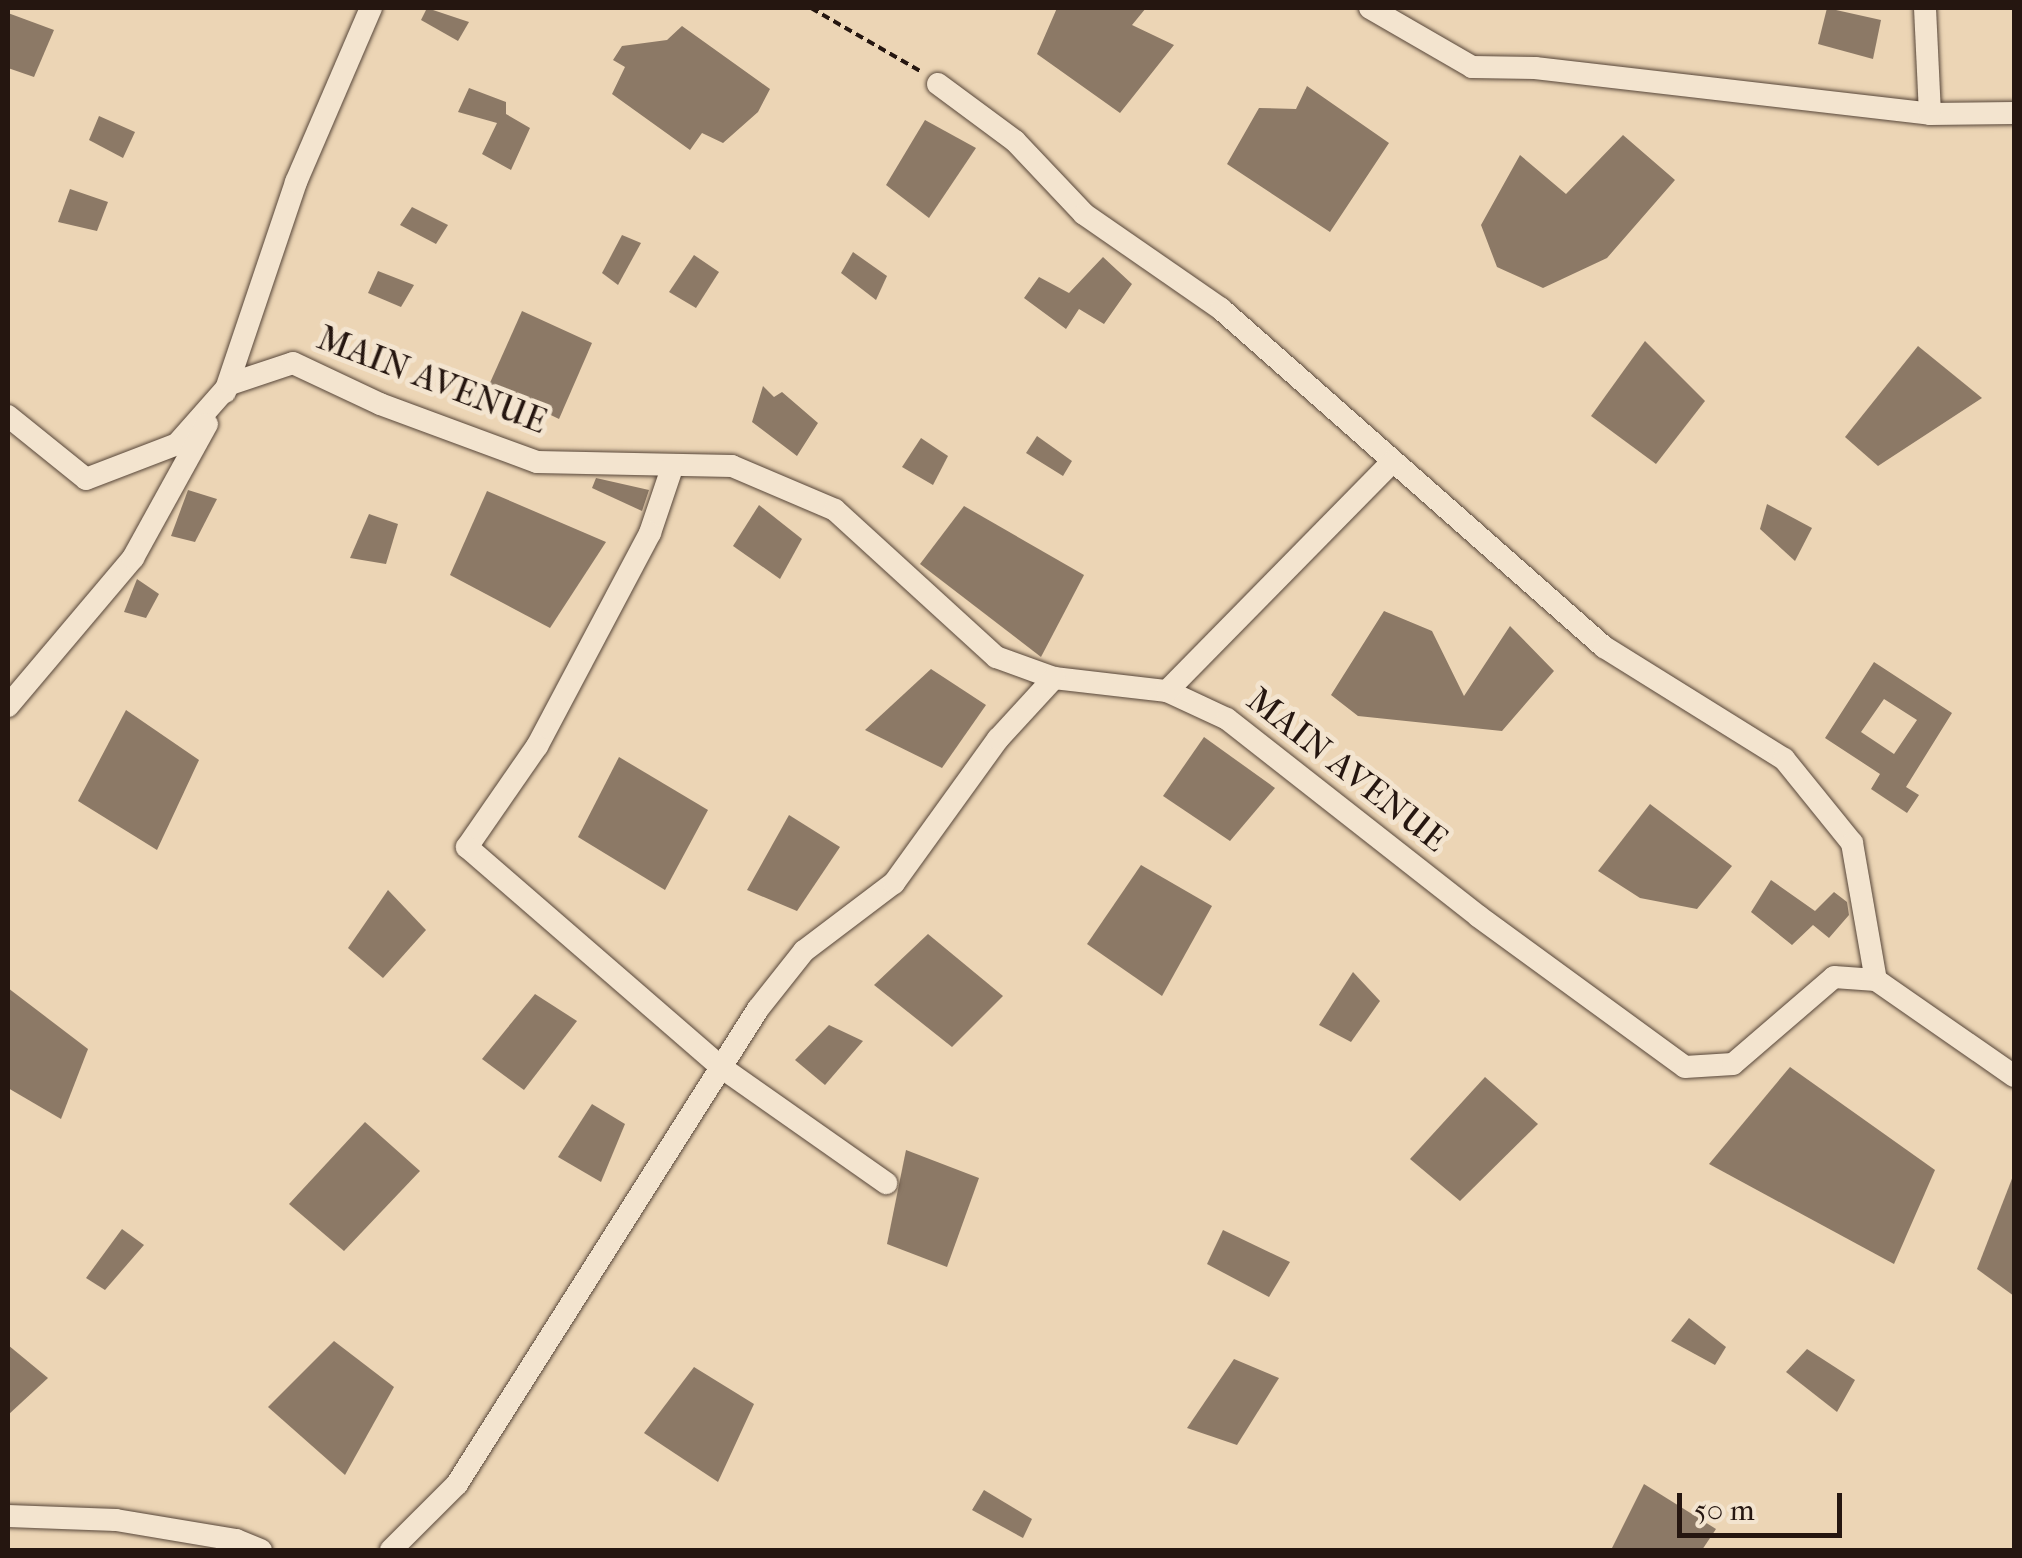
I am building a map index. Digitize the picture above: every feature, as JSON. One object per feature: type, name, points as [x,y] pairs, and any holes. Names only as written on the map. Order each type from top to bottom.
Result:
[{"type":"street","points":[[8,706],[133,558],[230,384],[296,182],[371,8]]},
{"type":"street","points":[[1370,8],[1472,67],[1535,68],[1930,114],[2014,113]]},
{"type":"street","points":[[1925,8],[1930,114]]},
{"type":"street","points":[[938,84],[1014,141],[1084,214],[1220,310],[1604,646],[1784,758],[1852,843],[1876,980],[2014,1076]]},
{"type":"street","name":"MAIN AVENUE","points":[[230,384],[293,363],[380,404],[537,462],[732,466],[835,510],[996,657],[1054,678],[1167,691],[1226,718],[1478,916],[1686,1067],[1733,1064],[1834,977],[1876,980]]},
{"type":"street","points":[[8,416],[86,479],[177,444],[230,384]]},
{"type":"street","points":[[1167,691],[1392,462]]},
{"type":"street","points":[[674,465],[650,534],[537,746],[467,847],[722,1067],[886,1183]]},
{"type":"street","points":[[392,1550],[457,1484],[722,1067],[804,951],[894,883],[998,739],[1054,678]]},
{"type":"street","points":[[8,1516],[116,1520],[261,1550]]},
{"type":"path","points":[[810,8],[938,84]]},
{"type":"building","points":[[427,8],[469,22],[458,41],[421,20]]},
{"type":"building","points":[[1057,8],[1146,8],[1132,25],[1174,45],[1120,113],[1037,54]]},
{"type":"building","points":[[1827,8],[1881,20],[1873,59],[1818,44]]},
{"type":"building","points":[[8,13],[54,30],[34,77],[8,68]]},
{"type":"building","points":[[682,26],[770,89],[758,112],[723,143],[702,133],[690,150],[612,94],[625,67],[613,60],[622,46],[667,40]]},
{"type":"building","points":[[1307,86],[1389,143],[1330,232],[1227,164],[1259,108],[1296,109]]},
{"type":"building","points":[[469,88],[506,102],[506,114],[530,128],[511,170],[482,154],[497,123],[458,112]]},
{"type":"building","points":[[99,116],[135,132],[123,158],[89,140]]},
{"type":"building","points":[[925,120],[976,148],[929,218],[886,185]]},
{"type":"building","points":[[1623,135],[1675,180],[1607,258],[1543,288],[1497,267],[1481,225],[1520,155],[1566,194]]},
{"type":"building","points":[[70,189],[108,202],[97,231],[58,222]]},
{"type":"building","points":[[412,207],[448,225],[436,244],[400,225]]},
{"type":"building","points":[[622,235],[641,243],[618,285],[602,273]]},
{"type":"building","points":[[853,252],[887,276],[876,300],[841,273]]},
{"type":"building","points":[[694,255],[719,272],[696,308],[669,292]]},
{"type":"building","points":[[1103,257],[1132,284],[1104,324],[1079,309],[1066,329],[1024,298],[1039,277],[1069,293]]},
{"type":"building","points":[[378,271],[414,285],[401,307],[368,293]]},
{"type":"building","points":[[522,311],[592,343],[559,419],[489,385]]},
{"type":"building","points":[[1645,341],[1705,401],[1656,464],[1591,416]]},
{"type":"building","points":[[1918,346],[1982,398],[1878,466],[1845,437]]},
{"type":"building","points":[[763,386],[774,397],[782,392],[818,423],[797,456],[752,422]]},
{"type":"building","points":[[1037,436],[1072,461],[1063,476],[1026,453]]},
{"type":"building","points":[[921,438],[948,456],[933,485],[902,467]]},
{"type":"building","points":[[596,478],[649,490],[642,511],[592,488]]},
{"type":"building","points":[[188,490],[217,499],[195,542],[171,536]]},
{"type":"building","points":[[487,491],[606,542],[550,628],[450,575]]},
{"type":"building","points":[[1767,504],[1812,528],[1795,561],[1760,529]]},
{"type":"building","points":[[759,505],[802,539],[780,579],[733,546]]},
{"type":"building","points":[[964,506],[1084,575],[1041,657],[920,564]]},
{"type":"building","points":[[369,514],[398,524],[386,564],[350,558]]},
{"type":"building","points":[[137,579],[159,594],[146,618],[124,612]]},
{"type":"building","points":[[1384,611],[1432,631],[1464,696],[1510,626],[1554,671],[1502,731],[1358,716],[1331,695]]},
{"type":"building","points":[[1874,662],[1952,713],[1906,787],[1919,795],[1907,813],[1871,789],[1880,774],[1825,738]],"holes":[[[1884,699],[1917,720],[1894,754],[1861,732]]]},
{"type":"building","points":[[931,669],[986,705],[942,768],[865,730]]},
{"type":"building","points":[[126,710],[199,760],[157,850],[78,801]]},
{"type":"building","points":[[1204,737],[1275,788],[1230,841],[1163,796]]},
{"type":"building","points":[[619,757],[708,810],[665,890],[578,837]]},
{"type":"building","points":[[1650,804],[1732,866],[1697,909],[1640,898],[1598,871]]},
{"type":"building","points":[[789,815],[840,847],[797,911],[747,890]]},
{"type":"building","points":[[1141,865],[1212,906],[1162,996],[1087,944]]},
{"type":"building","points":[[1771,880],[1815,911],[1834,892],[1847,902],[1849,915],[1829,938],[1813,925],[1792,945],[1751,912]]},
{"type":"building","points":[[388,890],[426,930],[383,978],[348,948]]},
{"type":"building","points":[[928,934],[1003,996],[952,1047],[874,985]]},
{"type":"building","points":[[1353,972],[1380,1001],[1351,1042],[1319,1025]]},
{"type":"building","points":[[8,988],[88,1049],[61,1119],[8,1088]]},
{"type":"building","points":[[535,994],[577,1021],[524,1090],[482,1059]]},
{"type":"building","points":[[829,1025],[863,1041],[825,1085],[795,1060]]},
{"type":"building","points":[[1790,1067],[1935,1170],[1894,1264],[1709,1164]]},
{"type":"building","points":[[1485,1077],[1538,1124],[1460,1201],[1410,1159]]},
{"type":"building","points":[[592,1104],[625,1124],[601,1182],[558,1157]]},
{"type":"building","points":[[365,1122],[420,1171],[344,1251],[289,1204]]},
{"type":"building","points":[[906,1150],[979,1178],[947,1267],[887,1244]]},
{"type":"building","points":[[2014,1176],[2014,1296],[1977,1269]]},
{"type":"building","points":[[122,1229],[144,1245],[105,1290],[86,1278]]},
{"type":"building","points":[[1223,1230],[1290,1262],[1269,1297],[1207,1264]]},
{"type":"building","points":[[1689,1318],[1726,1347],[1715,1365],[1671,1341]]},
{"type":"building","points":[[334,1341],[394,1387],[345,1475],[268,1407]]},
{"type":"building","points":[[8,1345],[48,1378],[8,1415]]},
{"type":"building","points":[[1807,1349],[1855,1380],[1837,1412],[1786,1372]]},
{"type":"building","points":[[1234,1359],[1279,1378],[1237,1445],[1187,1428]]},
{"type":"building","points":[[694,1367],[754,1404],[718,1482],[644,1433]]},
{"type":"building","points":[[1644,1484],[1716,1529],[1702,1550],[1611,1550]]},
{"type":"building","points":[[984,1490],[1032,1519],[1023,1538],[972,1510]]}]
